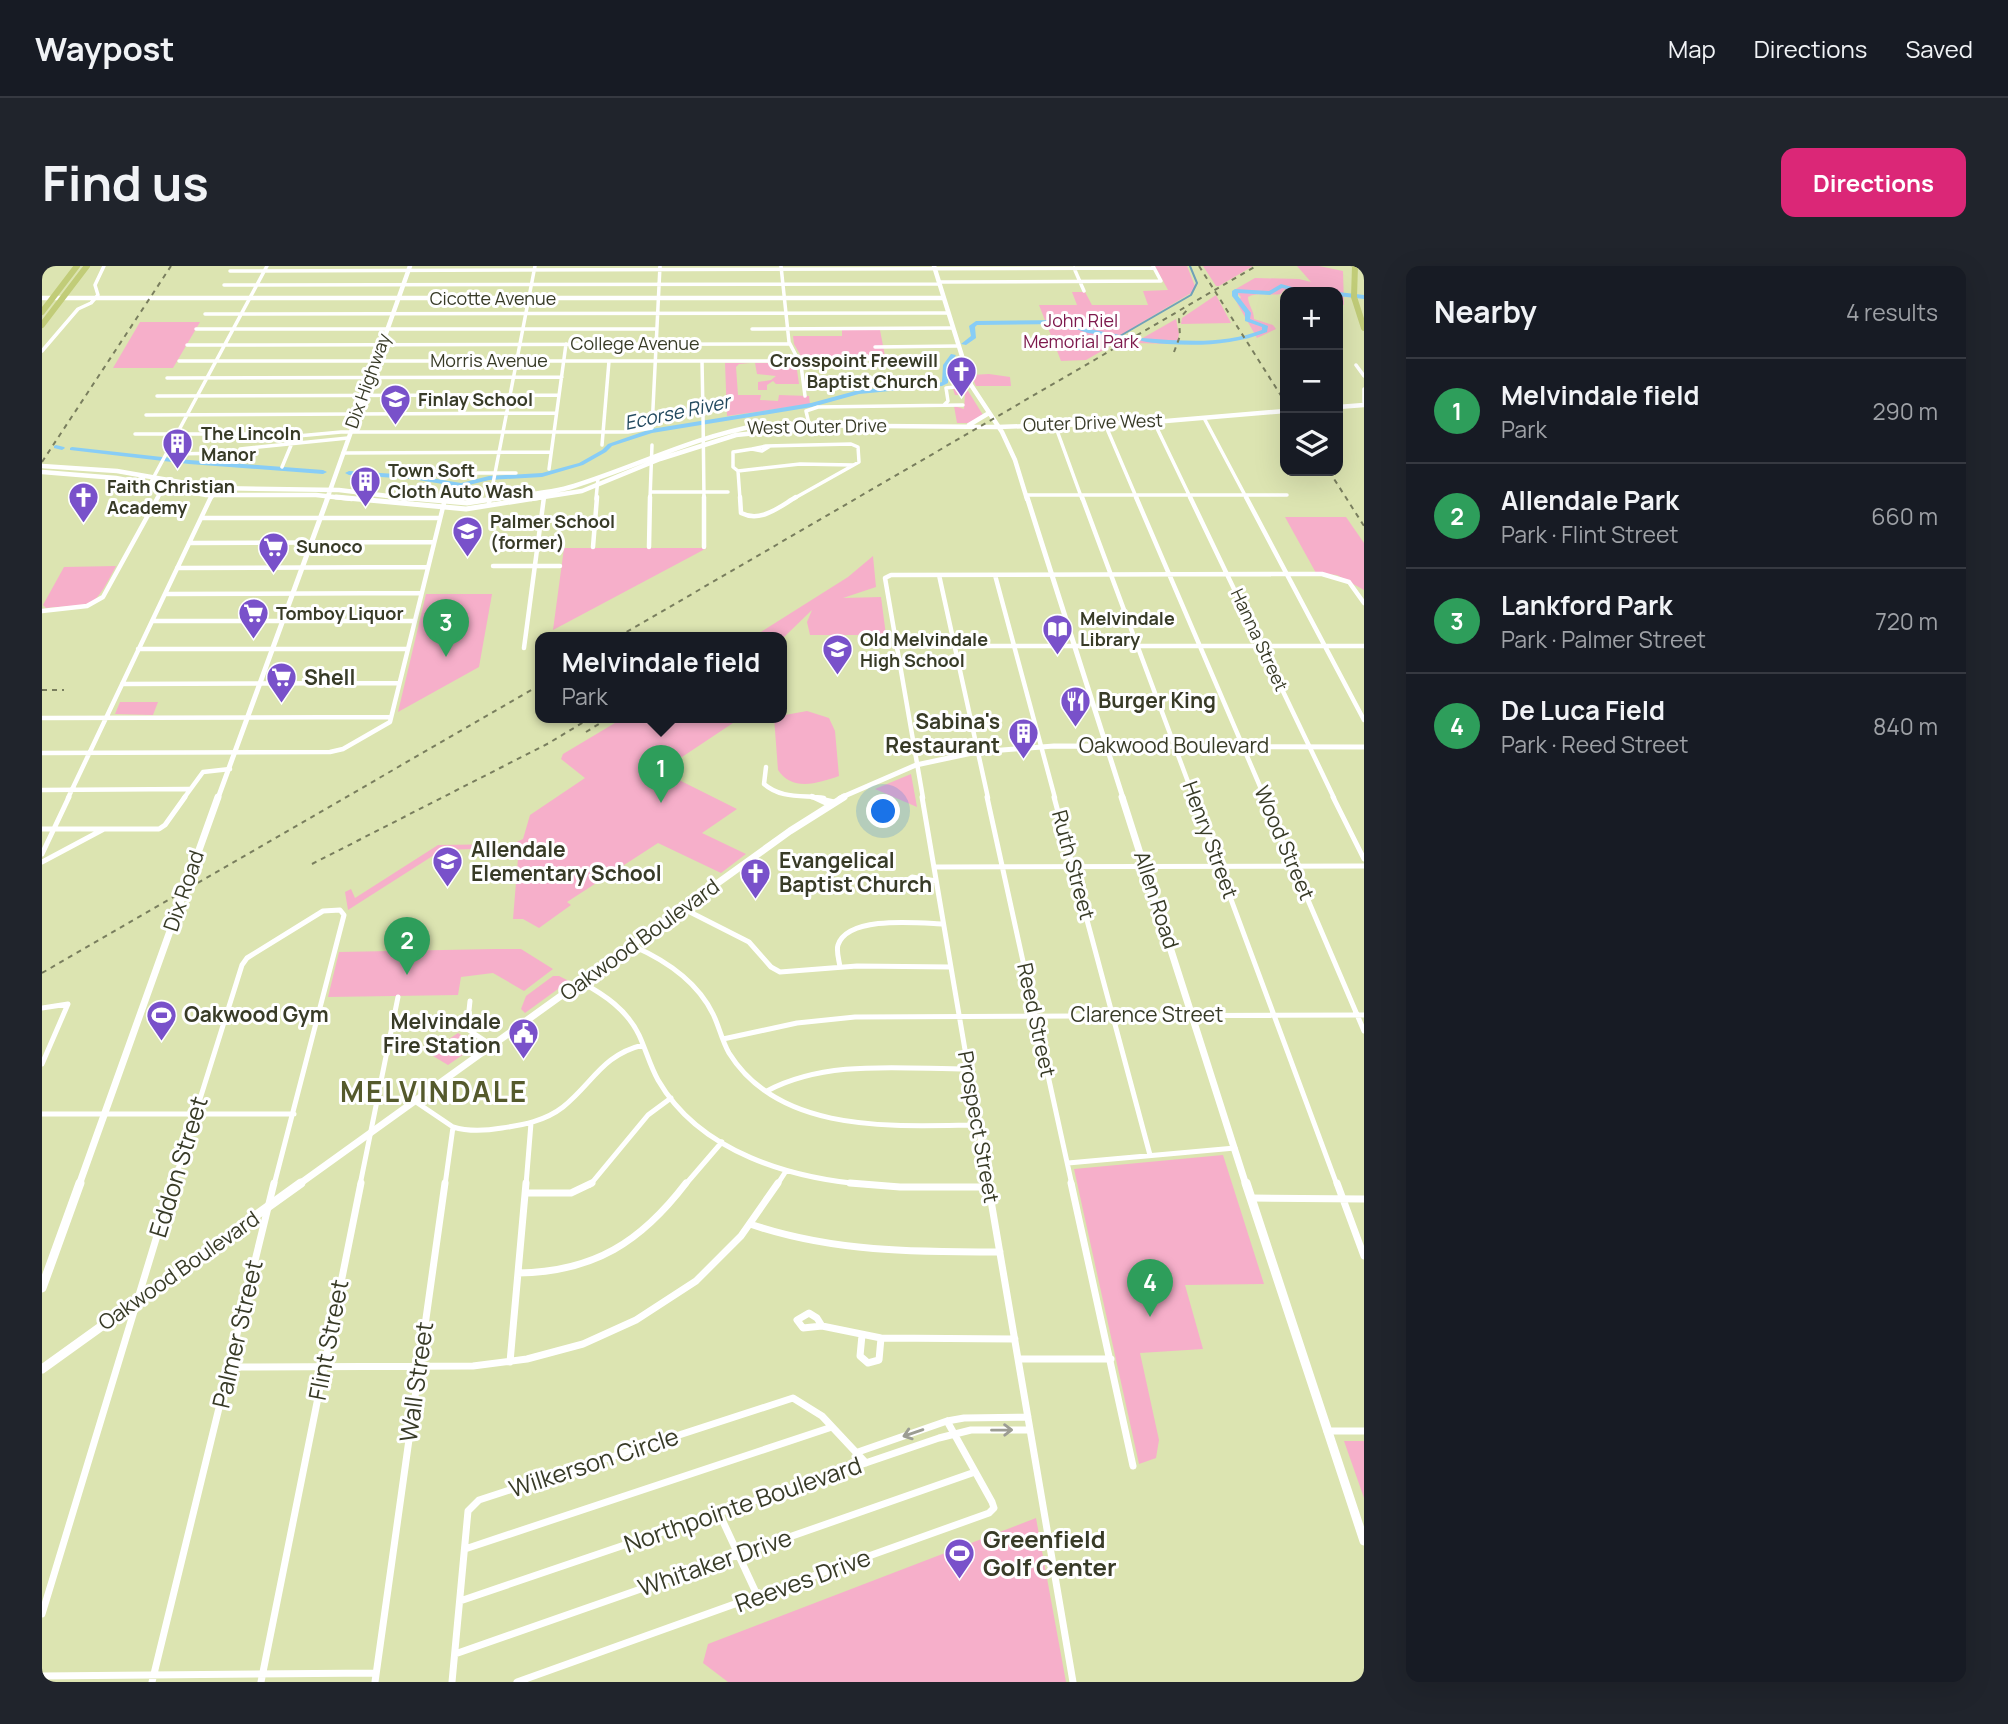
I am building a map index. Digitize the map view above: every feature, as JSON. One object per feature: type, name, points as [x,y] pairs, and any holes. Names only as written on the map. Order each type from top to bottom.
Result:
[{"type":"highway","points":[[42,312],[78,266]]},
{"type":"highway","points":[[42,325],[87,266]]},
{"type":"highway","points":[[1355,266],[1354,295],[1364,328]]},
{"type":"main road","name":"Dix Highway","points":[[329,492],[408,268]]},
{"type":"main road","name":"Allen Road","points":[[934,268],[971,385],[1011,449],[1364,1541]]},
{"type":"main road","name":"Cicotte Avenue","points":[[42,298],[944,299]]},
{"type":"main road","points":[[1343,406],[1364,403]]},
{"type":"main road","name":"Outer Drive West","points":[[901,425],[998,427],[1105,424],[1280,411]]},
{"type":"main road","points":[[966,427],[989,412]]},
{"type":"main road","name":"West Outer Drive","points":[[544,496],[598,478],[652,455],[755,426],[901,425]]},
{"type":"main road","name":"West Outer Drive","points":[[329,492],[346,497],[443,506],[489,504],[598,486],[702,442],[766,430],[809,426]]},
{"type":"main road","name":"West Outer Drive","points":[[42,466],[127,473],[164,486],[213,495],[352,492],[443,506]]},
{"type":"main road","name":"West Outer Drive","points":[[42,472],[272,492]]},
{"type":"main road","points":[[116,478],[127,473]]},
{"type":"main road","name":"Dix Road","points":[[42,1288],[193,863],[274,649],[329,492]]},
{"type":"main road","points":[[346,497],[352,492]]},
{"type":"main road","name":"Oakwood Boulevard","points":[[42,1369],[832,803],[867,785],[916,765],[977,752],[1041,746],[1364,747]]},
{"type":"main road","points":[[42,1359],[54,1360]]},
{"type":"street","points":[[42,351],[78,309],[96,298],[99,293],[95,285],[104,266]]},
{"type":"street","points":[[1074,267],[1084,291]]},
{"type":"street","points":[[224,285],[1160,281],[1154,267],[659,268],[552,271],[535,268],[265,268],[230,271]]},
{"type":"street","points":[[151,481],[265,268]]},
{"type":"street","points":[[489,504],[535,268]]},
{"type":"street","points":[[135,434],[252,434],[276,438],[630,432],[652,428],[659,268]]},
{"type":"street","points":[[781,268],[789,344],[801,363],[805,396]]},
{"type":"street","points":[[205,314],[948,313]]},
{"type":"street","points":[[752,329],[953,328]]},
{"type":"street","points":[[196,329],[657,329]]},
{"type":"street","points":[[549,469],[566,344]]},
{"type":"street","name":"College Avenue","points":[[187,345],[789,344]]},
{"type":"street","points":[[875,347],[958,346]]},
{"type":"street","name":"Morris Avenue","points":[[179,361],[702,361],[938,365]]},
{"type":"street","points":[[602,444],[609,361]]},
{"type":"street","points":[[702,361],[704,547]]},
{"type":"street","points":[[1356,365],[1364,376]]},
{"type":"street","points":[[167,379],[562,377]]},
{"type":"street","points":[[804,386],[936,383]]},
{"type":"street","points":[[943,405],[948,403],[946,387],[971,385]]},
{"type":"street","points":[[1364,392],[1364,403]]},
{"type":"street","points":[[157,396],[559,395]]},
{"type":"street","points":[[809,426],[806,412],[828,406],[963,405]]},
{"type":"street","points":[[146,415],[556,414]]},
{"type":"street","points":[[1204,418],[1364,720]]},
{"type":"street","name":"Hanna Street","points":[[1154,422],[1364,859]]},
{"type":"street","name":"Wood Street","points":[[1105,424],[1241,746],[1360,1015],[1364,1031]]},
{"type":"street","name":"Henry Street","points":[[1055,425],[1364,1256]]},
{"type":"street","points":[[766,430],[768,446]]},
{"type":"street","points":[[164,457],[238,451],[349,435]]},
{"type":"street","points":[[282,467],[292,443]]},
{"type":"street","points":[[649,547],[652,444]]},
{"type":"street","points":[[738,471],[742,515],[756,518],[855,465],[859,462],[858,447],[851,444],[768,446],[762,451],[752,449],[733,452],[733,467],[738,471],[800,464],[855,465]]},
{"type":"street","points":[[233,462],[238,451]]},
{"type":"street","points":[[343,453],[550,452]]},
{"type":"street","points":[[421,473],[493,477],[516,473]]},
{"type":"street","points":[[593,547],[598,478]]},
{"type":"street","points":[[42,611],[87,606],[103,597],[164,486]]},
{"type":"street","points":[[42,854],[201,518],[219,489]]},
{"type":"street","points":[[651,492],[728,492]]},
{"type":"street","points":[[1026,495],[1287,495]]},
{"type":"street","points":[[523,648],[544,496]]},
{"type":"street","points":[[42,752],[336,751],[390,722],[443,506]]},
{"type":"street","points":[[201,518],[439,519]]},
{"type":"street","points":[[189,543],[433,542]]},
{"type":"street","points":[[494,566],[560,566]]},
{"type":"street","points":[[177,568],[427,567]]},
{"type":"street","name":"Prospect Street","points":[[939,575],[891,575],[885,578],[1073,1682]]},
{"type":"street","points":[[939,575],[1328,575],[1352,584],[1364,603]]},
{"type":"street","name":"Reed Street","points":[[939,575],[1133,1466]]},
{"type":"street","name":"Ruth Street","points":[[995,575],[1150,1155]]},
{"type":"street","points":[[165,594],[421,593]]},
{"type":"street","points":[[152,621],[414,621]]},
{"type":"street","points":[[895,646],[1364,646]]},
{"type":"street","points":[[138,649],[407,649]]},
{"type":"street","points":[[122,684],[399,683]]},
{"type":"street","points":[[42,718],[391,717]]},
{"type":"street","points":[[765,767],[764,783],[768,789],[779,794],[810,795],[832,803]]},
{"type":"street","points":[[42,829],[159,829],[205,771],[230,769]]},
{"type":"street","points":[[42,790],[189,789]]},
{"type":"street","points":[[42,862],[105,829]]},
{"type":"street","points":[[934,867],[1364,866]]},
{"type":"street","points":[[924,881],[936,881]]},
{"type":"street","name":"Eddon Street","points":[[42,1614],[244,960],[323,911],[337,909]]},
{"type":"street","name":"Palmer Street","points":[[153,1678],[344,915],[337,909]]},
{"type":"street","points":[[684,909],[749,942],[775,971],[840,967],[951,967]]},
{"type":"street","points":[[840,967],[839,943],[845,934],[860,926],[943,924]]},
{"type":"street","points":[[633,946],[665,962],[691,985],[710,1010],[740,1068],[768,1091],[803,1110],[850,1122],[887,1125],[978,1125]]},
{"type":"street","points":[[581,982],[603,994],[633,1025],[654,1072],[671,1098],[694,1122],[751,1158],[786,1171],[866,1186],[989,1187]]},
{"type":"street","name":"Flint Street","points":[[262,1677],[398,998]]},
{"type":"street","points":[[470,1001],[467,1029],[493,1046]]},
{"type":"street","points":[[42,1008],[68,1004],[42,1064]]},
{"type":"street","name":"Clarence Street","points":[[723,1039],[823,1019],[1192,1014],[1360,1015]]},
{"type":"street","points":[[416,1101],[453,1127],[497,1129],[531,1123],[564,1106],[611,1056],[643,1045]]},
{"type":"street","points":[[768,1091],[790,1080],[842,1071],[968,1069]]},
{"type":"street","points":[[526,1193],[571,1192],[589,1186],[648,1115],[671,1098]]},
{"type":"street","points":[[42,1114],[294,1114]]},
{"type":"street","points":[[510,1362],[531,1123]]},
{"type":"street","name":"Wall Street","points":[[375,1678],[453,1127]]},
{"type":"street","points":[[518,1273],[545,1273],[574,1268],[600,1258],[627,1242],[660,1214],[702,1162],[722,1142]]},
{"type":"street","points":[[1068,1163],[1235,1148]]},
{"type":"street","points":[[231,1367],[473,1366],[510,1362],[583,1343],[650,1312],[709,1270],[733,1247],[786,1171]]},
{"type":"street","points":[[1251,1198],[1364,1199]]},
{"type":"street","points":[[750,1224],[803,1242],[851,1250],[1000,1252]]},
{"type":"street","points":[[822,1326],[881,1338],[1015,1339]]},
{"type":"street","points":[[862,1335],[860,1356],[868,1363],[879,1360],[881,1338]]},
{"type":"street","points":[[1018,1359],[1111,1359]]},
{"type":"street","name":"Wilkerson Circle","points":[[452,1682],[468,1511],[479,1500],[793,1398],[807,1403],[866,1463]]},
{"type":"street","name":"Northpointe Boulevard","points":[[858,1452],[964,1418],[1028,1417]]},
{"type":"street","name":"Reeves Drive","points":[[517,1682],[981,1518],[994,1508],[947,1422]]},
{"type":"street","points":[[465,1549],[832,1427]]},
{"type":"street","name":"Northpointe Boulevard","points":[[460,1601],[953,1434],[971,1430],[1030,1430]]},
{"type":"street","points":[[1327,1431],[1364,1431]]},
{"type":"street","name":"Whitaker Drive","points":[[455,1654],[975,1472]]},
{"type":"street","points":[[719,1513],[758,1597]]},
{"type":"street","points":[[42,1676],[375,1678]]},
{"type":"green space","name":"John Riel Memorial Park","points":[[1155,266],[1187,266],[1195,286],[1191,293],[1119,336],[1123,339],[1086,360],[1061,361],[1039,305],[1077,305],[1072,292],[1085,292],[1092,305],[1148,305],[1143,291],[1168,290]]},
{"type":"green space","points":[[1203,266],[1253,266],[1216,286]]},
{"type":"green space","points":[[1297,266],[1319,266],[1343,271],[1344,305],[1343,287],[1280,287],[1280,294],[1248,297],[1254,319],[1273,325],[1276,329],[1257,338],[1237,303],[1241,297],[1234,290],[1255,278],[1299,279],[1311,282]]},
{"type":"green space","points":[[1216,295],[1231,323],[1181,324],[1182,318]]},
{"type":"green space","points":[[1176,319],[1179,334],[1177,344],[1134,343]]},
{"type":"green space","points":[[140,322],[200,322],[173,368],[113,368]]},
{"type":"green space","points":[[842,330],[880,330],[885,356],[801,356],[794,344],[793,336],[842,336]]},
{"type":"green space","points":[[725,363],[750,363],[736,367],[738,395],[761,395],[760,400],[778,401],[779,395],[809,396],[810,404],[727,416]]},
{"type":"green space","points":[[755,363],[796,363],[799,384],[776,384],[773,381],[767,385],[767,390],[758,390],[758,382],[771,380],[776,376],[757,374]]},
{"type":"green space","points":[[971,375],[1010,377],[1011,386],[976,386]]},
{"type":"green space","points":[[965,386],[983,415],[969,423],[957,423],[954,406],[964,409],[965,395],[955,395],[953,389]]},
{"type":"green space","points":[[1285,517],[1346,517],[1364,543],[1364,590],[1337,575],[1316,573]]},
{"type":"green space","points":[[564,548],[707,548],[553,630]]},
{"type":"green space","points":[[873,556],[876,587],[843,598],[881,597],[886,635],[810,635],[807,622],[812,610],[787,634],[787,632],[761,632],[848,577]]},
{"type":"green space","points":[[116,566],[102,591],[90,602],[46,608],[43,605],[64,567]]},
{"type":"green space","points":[[426,594],[492,594],[479,667],[398,712]]},
{"type":"green space","points":[[120,702],[158,702],[153,715],[115,714]]},
{"type":"green space","points":[[807,711],[829,718],[835,731],[839,776],[806,784],[791,781],[778,770],[774,723],[787,723],[787,715]]},
{"type":"green space","points":[[615,723],[733,723],[661,771],[737,809],[702,833],[746,854],[721,873],[658,843],[567,902],[571,905],[539,928],[523,919],[513,919],[518,858],[505,848],[442,850],[348,910],[345,892],[351,889],[355,898],[438,845],[512,844],[523,839],[530,815],[585,778],[561,759],[563,754]]},
{"type":"green space","points":[[911,774],[917,807],[875,789]]},
{"type":"green space","points":[[521,949],[553,969],[524,991],[493,973],[461,977],[458,995],[328,997],[339,952]]},
{"type":"green space","points":[[553,976],[569,981],[525,1013],[521,1009],[526,996]]},
{"type":"green space","points":[[458,1033],[477,1045],[448,1065],[428,1053]]},
{"type":"green space","points":[[1223,1155],[1264,1284],[1185,1285],[1203,1349],[1140,1353],[1159,1440],[1156,1458],[1139,1464],[1074,1169]]},
{"type":"green space","points":[[1344,1441],[1364,1441],[1364,1498]]},
{"type":"green space","name":"Greenfield Golf Center","points":[[1036,1518],[1066,1682],[728,1682],[703,1663],[708,1644]]},
{"type":"waterway","points":[[1120,336],[1191,295],[1197,283],[1190,266]]},
{"type":"waterway","name":"Ecorse River","points":[[1142,340],[1220,343],[1251,337],[1265,331],[1265,326],[1247,320],[1248,313],[1235,296],[1235,291],[1270,293],[1281,286],[1285,287]]},
{"type":"waterway","name":"Ecorse River","points":[[1343,295],[1364,297]]},
{"type":"waterway","name":"Ecorse River","points":[[964,344],[974,337],[972,326],[976,323],[1062,322],[1088,331],[1127,337]]},
{"type":"waterway","name":"Ecorse River","points":[[349,473],[412,477],[461,485],[489,478],[542,475],[581,464],[610,445],[651,431],[812,405],[859,392],[940,385],[945,383],[946,365],[953,355]]},
{"type":"waterway","name":"Ecorse River","points":[[56,447],[62,448]]},
{"type":"waterway","name":"Ecorse River","points":[[72,449],[189,462],[323,472]]},
{"type":"railway","points":[[42,462],[171,266]]},
{"type":"railway","points":[[1199,266],[1214,290]]},
{"type":"railway","points":[[1214,290],[1256,266]]},
{"type":"railway","points":[[627,632],[1214,290]]},
{"type":"railway","points":[[1214,290],[1280,394]]},
{"type":"railway","points":[[1174,352],[1180,336],[1179,319],[1189,308]]},
{"type":"railway","points":[[1332,476],[1364,526]]},
{"type":"railway","points":[[42,973],[535,688]]},
{"type":"railway","points":[[42,690],[64,690]]},
{"type":"railway","points":[[312,864],[549,743],[582,723]]},
{"type":"railway","points":[[586,732],[600,723]]},
{"type":"place","name":"Crosspoint Freewill Baptist Church","points":[[961,398]]},
{"type":"place","name":"Finlay School","points":[[395,427]]},
{"type":"place","name":"The Lincoln Manor","points":[[178,471]]},
{"type":"place","name":"Town Soft Cloth Auto Wash","points":[[365,508]]},
{"type":"place","name":"Faith Christian Academy","points":[[84,524]]},
{"type":"place","name":"Palmer School (former)","points":[[467,559]]},
{"type":"place","name":"Sunoco","points":[[273,574]]},
{"type":"place","name":"Tomboy Liquor","points":[[253,641]]},
{"type":"place","name":"Melvindale Library","points":[[1057,656]]},
{"type":"place","name":"Lankford Park","points":[[446,657]]},
{"type":"place","name":"Old Melvindale High School","points":[[837,677]]},
{"type":"place","name":"Shell","points":[[281,705]]},
{"type":"place","name":"Burger King","points":[[1075,728]]},
{"type":"place","name":"Sabina's Restaurant","points":[[1023,761]]},
{"type":"place","name":"Melvindale field","points":[[661,803]]},
{"type":"place","name":"Allendale Elementary School","points":[[448,889]]},
{"type":"place","name":"Evangelical Baptist Church","points":[[756,900]]},
{"type":"place","name":"Allendale Park","points":[[407,975]]},
{"type":"place","name":"Oakwood Gym","points":[[161,1042]]},
{"type":"place","name":"Melvindale Fire Station","points":[[524,1061]]},
{"type":"place","name":"De Luca Field","points":[[1150,1317]]},
{"type":"place","name":"Greenfield Golf Center","points":[[960,1581]]},
{"type":"district","name":"MELVINDALE","points":[[434,1092]]}]
